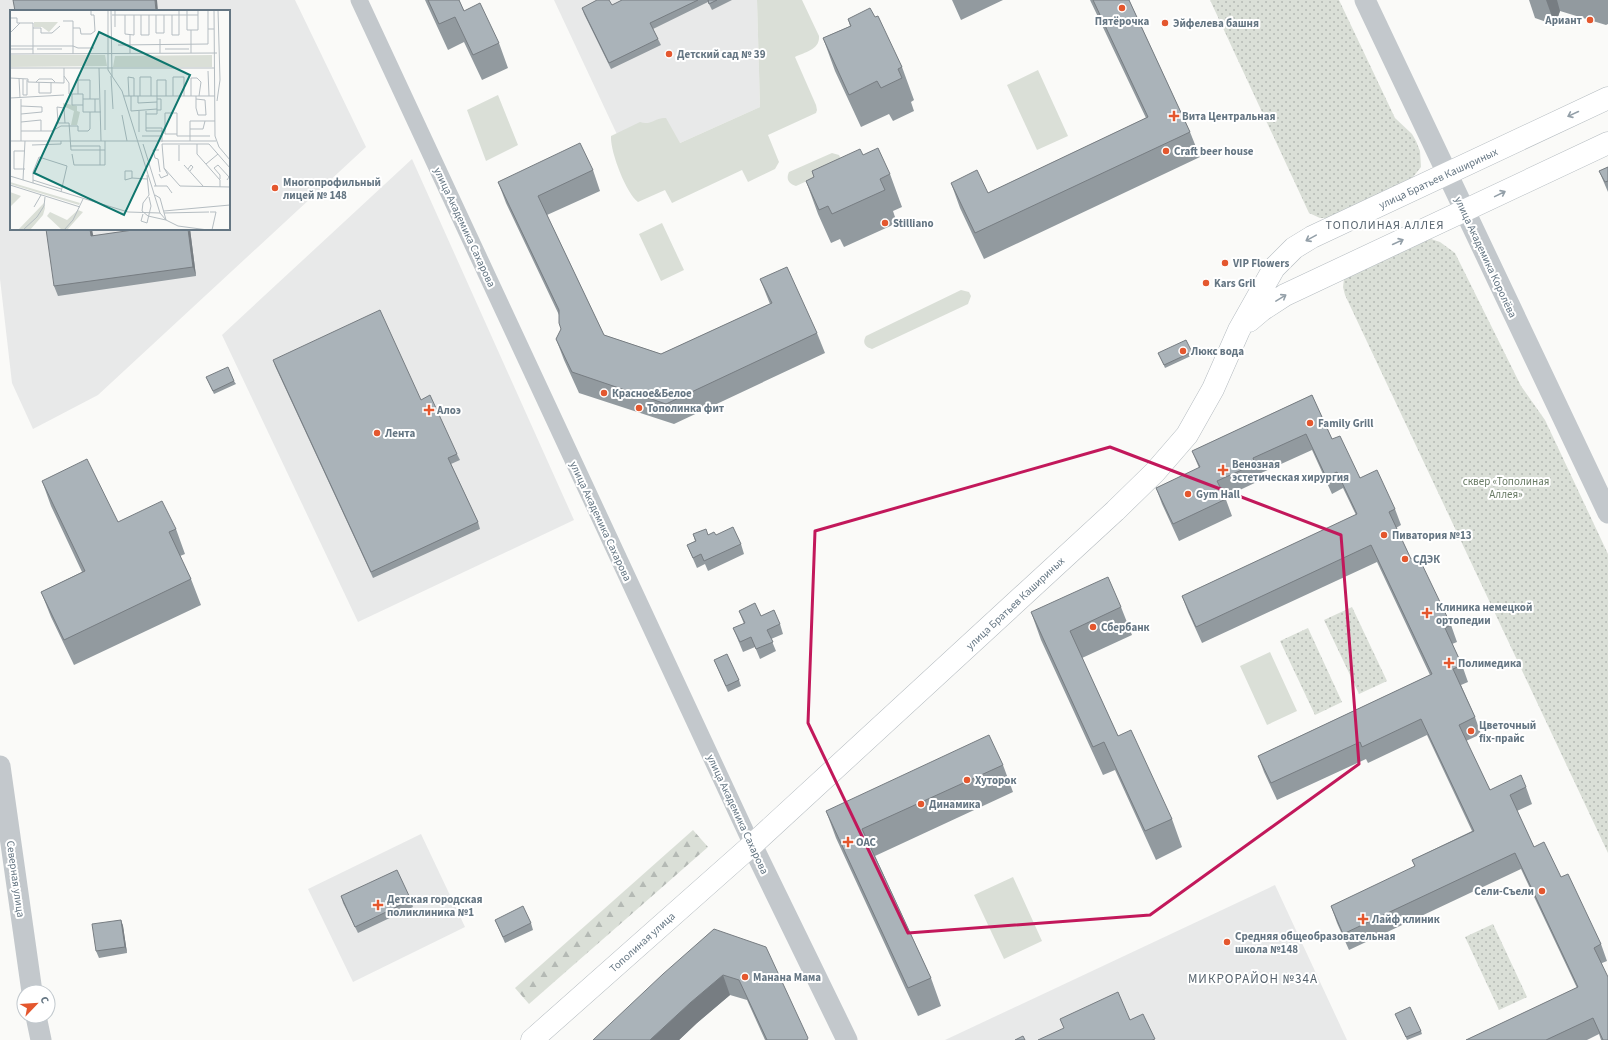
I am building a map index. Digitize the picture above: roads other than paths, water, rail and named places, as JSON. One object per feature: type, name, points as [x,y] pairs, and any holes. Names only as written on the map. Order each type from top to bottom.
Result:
[{"type":"main road","name":"улица Братьев Кашириных","points":[[752,845],[1155,472],[1187,435],[1212,389],[1239,330],[1274,268],[1294,248],[1312,237],[1608,98]]},
{"type":"main road","name":"улица Братьев Кашириных","points":[[1239,330],[1262,310],[1285,295],[1608,143]]},
{"type":"main road","name":"Тополиная улица","points":[[532,1040],[752,845]]},
{"type":"street","name":"улица Академика Сахарова","points":[[359,0],[752,845],[847,1040]]},
{"type":"street","name":"улица Академика Королёва","points":[[1365,0],[1608,513]]},
{"type":"street","name":"Северная улица","points":[[0,766],[31,984]]},
{"type":"street","points":[[38,1024],[41,1040]]},
{"type":"place","name":"Пятёрочка","points":[[1122,8]]},
{"type":"place","name":"Ариант","points":[[1590,20]]},
{"type":"place","name":"Эйфелева башня","points":[[1165,23]]},
{"type":"place","name":"Детский сад № 39","points":[[669,54]]},
{"type":"place","name":"Вита Центральная","points":[[1174,116]]},
{"type":"place","name":"Craft beer house","points":[[1166,151]]},
{"type":"place","name":"Многопрофильный лицей № 148","points":[[275,188]]},
{"type":"place","name":"Stilliano","points":[[885,223]]},
{"type":"place","name":"VIP Flowers","points":[[1225,263]]},
{"type":"place","name":"Kars Gril","points":[[1206,283]]},
{"type":"place","name":"Люкс вода","points":[[1183,351]]},
{"type":"place","name":"Красное&Белое","points":[[604,393]]},
{"type":"place","name":"Тополинка фит","points":[[639,408]]},
{"type":"place","name":"Алоэ","points":[[429,410]]},
{"type":"place","name":"Family Grill","points":[[1310,423]]},
{"type":"place","name":"Лента","points":[[377,433]]},
{"type":"place","name":"Венозная эстетическая хирургия","points":[[1223,470]]},
{"type":"place","name":"Gym Hall","points":[[1188,494]]},
{"type":"place","name":"Пиватория №13","points":[[1384,535]]},
{"type":"place","name":"СДЭК","points":[[1405,559]]},
{"type":"place","name":"Клиника немецкой ортопедии","points":[[1427,613]]},
{"type":"place","name":"Сбербанк","points":[[1093,627]]},
{"type":"place","name":"Полимедика","points":[[1449,663]]},
{"type":"place","name":"Цветочный fix-прайс","points":[[1471,731]]},
{"type":"place","name":"Хуторок","points":[[967,780]]},
{"type":"place","name":"Динамика","points":[[921,804]]},
{"type":"place","name":"ОАС","points":[[848,842]]},
{"type":"place","name":"Сели-Съели","points":[[1542,891]]},
{"type":"place","name":"Детская городская поликлиника №1","points":[[378,905]]},
{"type":"place","name":"Лайф клиник","points":[[1363,919]]},
{"type":"place","name":"Средняя общеобразовательная школа №148","points":[[1227,942]]},
{"type":"place","name":"Манана Мама","points":[[745,977]]},
{"type":"district","name":"ТОПОЛИНАЯ АЛЛЕЯ","points":[[1385,225]]},
{"type":"district","name":"МИКРОРАЙОН №34А","points":[[1253,978]]},
{"type":"park label","name":"сквер «Тополиная Аллея»","points":[[1506,487]]}]
